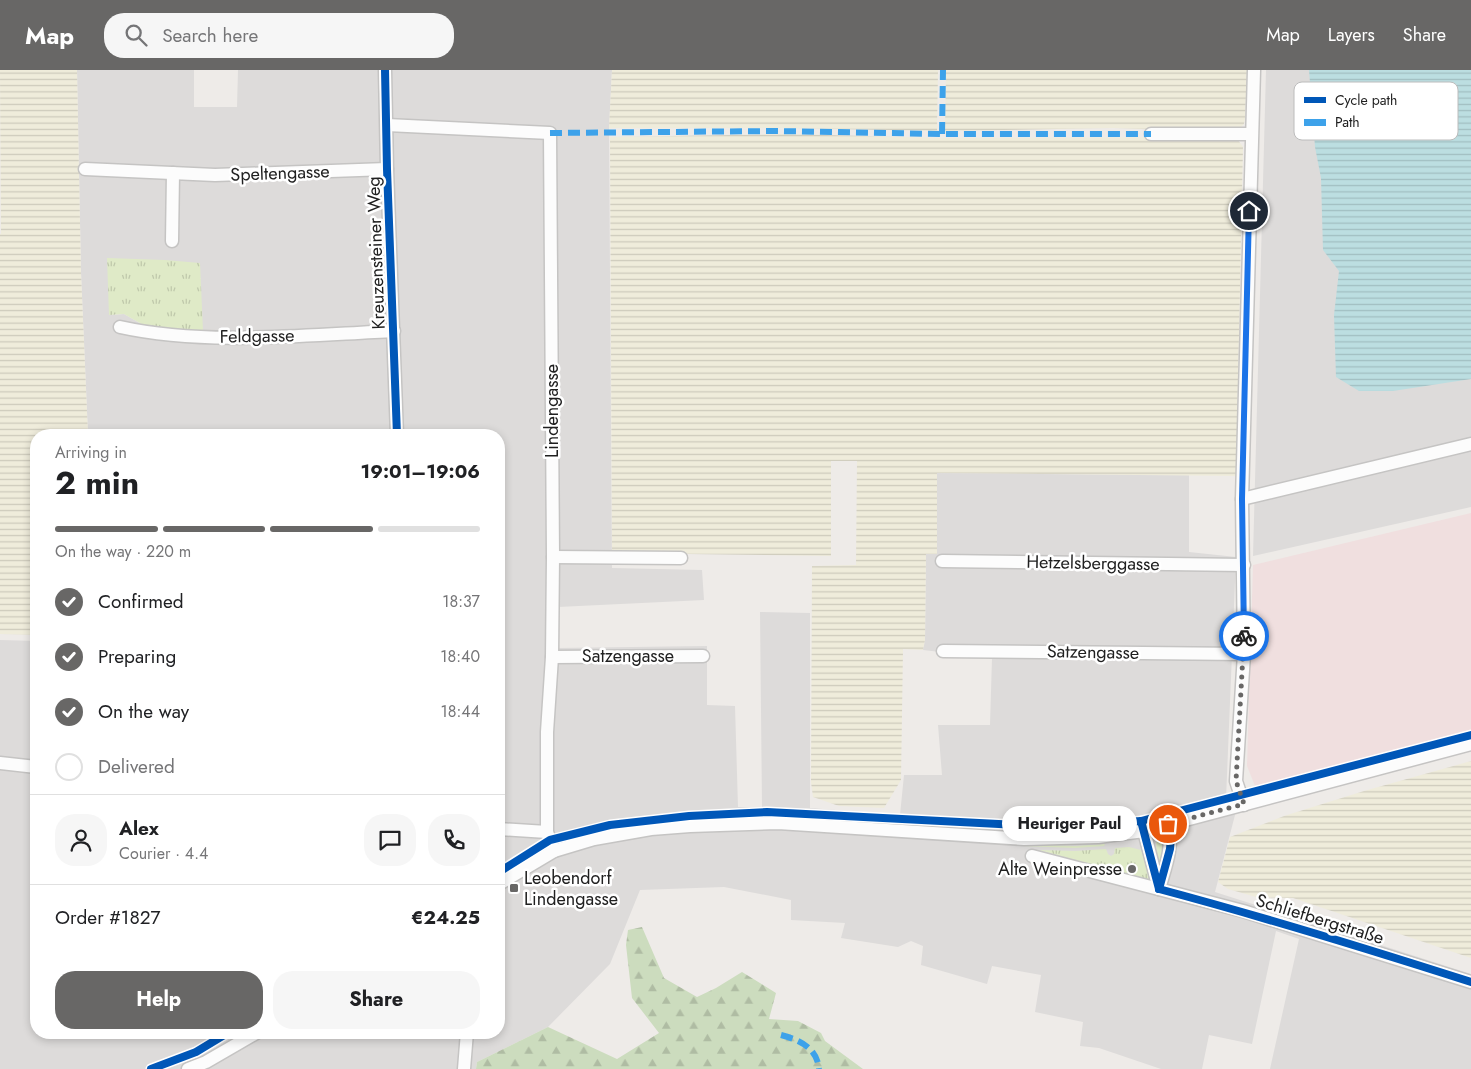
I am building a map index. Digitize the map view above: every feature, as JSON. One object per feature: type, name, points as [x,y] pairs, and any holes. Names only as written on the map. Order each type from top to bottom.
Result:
[{"type":"street","name":"Kreuzensteiner Weg","points":[[385,70],[397,429]]},
{"type":"street","points":[[1244,804],[1236,781],[1244,654],[1242,499],[1254,70]]},
{"type":"street","name":"Lindengasse","points":[[387,125],[550,133],[552,657],[547,732],[547,832],[554,851]]},
{"type":"street","points":[[1151,134],[1251,134]]},
{"type":"street","name":"Speltengasse","points":[[85,169],[225,174],[387,169]]},
{"type":"street","points":[[172,241],[173,173]]},
{"type":"street","name":"Feldgasse","points":[[120,327],[137,331],[196,337],[394,332]]},
{"type":"street","points":[[1242,499],[1471,444]]},
{"type":"street","points":[[552,557],[681,558]]},
{"type":"street","name":"Hetzelsberggasse","points":[[942,560],[1244,565]]},
{"type":"street","name":"Satzengasse","points":[[943,651],[1244,654]]},
{"type":"street","name":"Satzengasse","points":[[552,657],[703,656]]},
{"type":"street","points":[[505,880],[554,851],[594,839],[651,829],[778,823],[1024,839],[1098,837],[1144,831],[1471,744]]},
{"type":"street","points":[[0,763],[30,766]]},
{"type":"street","points":[[1159,889],[1170,849],[1171,836],[1168,824]]},
{"type":"street","points":[[505,829],[547,832]]},
{"type":"street","points":[[1144,831],[1159,889]]},
{"type":"street","name":"Schliefbergstraße","points":[[1032,856],[1243,911],[1471,982]]},
{"type":"street","points":[[188,1069],[206,1062],[246,1039]]},
{"type":"street","points":[[464,1069],[466,1039]]},
{"type":"shaded area","points":[[0,70],[77,70],[81,273],[88,429],[30,429],[30,635],[0,634]]},
{"type":"shaded area","points":[[77,70],[194,70],[194,107],[237,107],[238,70],[612,70],[609,128],[612,568],[702,570],[704,600],[558,607],[557,648],[707,646],[707,705],[735,706],[738,807],[762,807],[760,612],[810,613],[810,808],[900,815],[904,775],[942,775],[938,725],[990,725],[992,658],[923,650],[925,640],[926,554],[937,553],[937,473],[1189,475],[1189,552],[1236,557],[1226,799],[1235,815],[1215,892],[1471,974],[1471,1069],[1270,1069],[1299,939],[1276,931],[1252,1044],[1209,1035],[1202,1069],[1161,1069],[1099,1048],[1080,1046],[1083,1022],[1035,1012],[1041,975],[992,966],[987,984],[921,965],[923,946],[911,941],[898,947],[841,938],[845,923],[791,920],[791,900],[724,887],[640,890],[610,964],[548,1027],[477,1062],[476,1069],[0,1069],[0,640],[30,641],[30,1039],[505,1039],[505,429],[88,429],[81,273]],"holes":[[[201,278],[145,326],[124,314],[110,315]]]},
{"type":"shaded area","points":[[612,70],[938,70],[937,131],[787,128],[609,128]]},
{"type":"shaded area","points":[[946,70],[1247,70],[1245,119],[1244,124],[1240,128],[945,131]]},
{"type":"shaded area","points":[[1266,70],[1471,70],[1471,507],[1253,556]]},
{"type":"shaded area","points":[[787,134],[942,138],[1228,137],[1238,140],[1243,147],[1236,476],[937,473],[937,554],[926,554],[925,640],[923,650],[903,649],[901,780],[884,808],[839,806],[813,797],[811,782],[812,566],[856,565],[857,461],[831,461],[831,556],[612,553],[610,137]]},
{"type":"shaded area","points":[[1471,513],[1471,731],[1255,786],[1247,766],[1253,565]]},
{"type":"shaded area","points":[[1471,761],[1471,958],[1293,898],[1256,897],[1228,889],[1218,882],[1230,837],[1284,816]]},
{"type":"green space","points":[[107,258],[200,263],[203,331],[198,333],[145,326],[124,314],[109,315]]},
{"type":"green space","points":[[1160,835],[1163,848],[1158,865],[1156,843]]},
{"type":"green space","points":[[1025,844],[1075,846],[1105,844],[1104,846],[1075,848],[1022,846]]},
{"type":"green space","points":[[1129,847],[1141,850],[1150,875],[1148,879],[1039,850],[1075,851],[1106,849],[1111,856],[1114,854],[1115,848]]},
{"type":"green space","points":[[642,927],[664,978],[697,997],[742,972],[776,993],[769,1019],[798,1021],[821,1033],[825,1041],[863,1069],[476,1069],[477,1062],[548,1027],[617,1059],[659,1033],[632,998],[626,945],[628,930]]},
{"type":"water","points":[[1309,70],[1471,70],[1471,379],[1393,391],[1359,391],[1336,377],[1334,315],[1339,271],[1323,250],[1321,178],[1314,140],[1458,140],[1458,82],[1310,82]]},
{"type":"marked path","points":[[942,134],[943,70]]},
{"type":"marked path","points":[[550,133],[776,131],[942,134],[1151,134]]},
{"type":"marked path","points":[[781,1035],[795,1039],[811,1050],[818,1062],[819,1069]]},
{"type":"cycle path","points":[[385,70],[397,429]]},
{"type":"cycle path","points":[[505,868],[550,840],[610,825],[689,816],[767,812],[1059,827],[1141,821],[1471,735]]},
{"type":"cycle path","points":[[1159,889],[1170,849],[1171,836],[1165,815]]},
{"type":"cycle path","points":[[1141,821],[1159,889]]},
{"type":"cycle path","points":[[1159,889],[1316,934],[1471,982]]},
{"type":"cycle path","points":[[151,1069],[196,1052],[217,1039]]},
{"type":"way so far","points":[[1168,824],[1244,804],[1236,781],[1244,636]]},
{"type":"place","name":"Heuriger Paul","points":[[1168,824]]},
{"type":"place","name":"Alte Weinpresse","points":[[1132,869]]},
{"type":"place","name":"Leobendorf Lindengasse","points":[[514,888]]},
{"type":"route","points":[[1244,636],[1242,499],[1249,211]]}]
